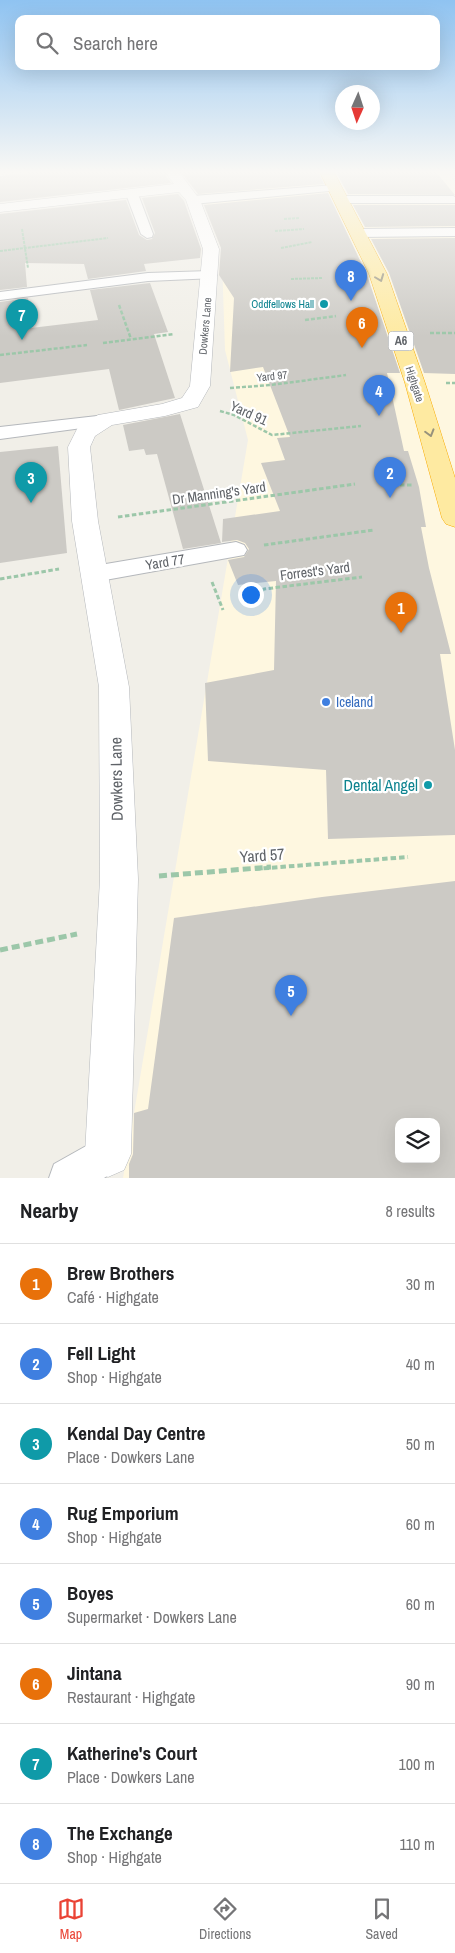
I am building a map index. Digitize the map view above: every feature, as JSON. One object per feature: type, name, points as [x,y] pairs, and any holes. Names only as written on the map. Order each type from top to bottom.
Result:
[{"type":"highway","name":"Highgate","points":[[355,227],[378,274],[391,308],[455,518]]},
{"type":"street","name":"Dowkers Lane","points":[[108,1154],[118,879],[114,687],[85,521],[78,447],[86,432],[106,420],[165,410],[195,394],[205,331],[211,249],[201,227]]},
{"type":"lane","points":[[144,227],[147,234]]},
{"type":"lane","points":[[358,233],[455,232]]},
{"type":"lane","points":[[0,296],[148,277],[210,275]]},
{"type":"lane","name":"Dowkers Lane","points":[[0,433],[106,420]]},
{"type":"lane","name":"Yard 77","points":[[93,568],[236,550]]},
{"type":"lane","points":[[68,1178],[108,1154]]},
{"type":"path","points":[[22,227],[31,292]]},
{"type":"path","points":[[275,231],[304,229]]},
{"type":"path","points":[[0,251],[108,238]]},
{"type":"path","points":[[281,248],[312,242]]},
{"type":"path","points":[[291,279],[322,278]]},
{"type":"path","points":[[111,282],[131,339]]},
{"type":"path","points":[[305,320],[336,316]]},
{"type":"path","points":[[103,343],[205,331]]},
{"type":"path","points":[[0,355],[86,345]]},
{"type":"path","name":"Yard 97","points":[[195,394],[228,388],[270,386],[346,375]]},
{"type":"path","name":"Yard 91","points":[[195,394],[272,435],[361,426]]},
{"type":"path","name":"Dr Manning's Yard","points":[[85,521],[355,484]]},
{"type":"path","points":[[260,546],[374,530]]},
{"type":"path","points":[[0,579],[93,568]]},
{"type":"path","name":"Forrest's Yard","points":[[247,606],[264,589],[362,577]]},
{"type":"path","name":"Yard 57","points":[[118,879],[408,857]]},
{"type":"path","points":[[0,950],[117,925]]},
{"type":"shaded area","points":[[220,227],[455,227],[455,1178],[123,1178],[248,440],[225,350]]},
{"type":"building","points":[[0,227],[136,227],[139,235],[147,240],[152,239],[155,233],[153,227],[193,227],[201,249],[200,258],[144,264],[146,271],[88,279],[84,264],[25,263],[27,287],[0,290]]},
{"type":"building","points":[[213,227],[344,227],[367,275],[400,373],[387,373],[404,451],[408,451],[419,487],[426,527],[421,527],[429,568],[451,654],[440,654],[455,750],[455,835],[328,839],[326,770],[208,761],[205,683],[274,670],[276,581],[238,585],[228,560],[244,557],[249,549],[245,543],[237,540],[222,542],[223,519],[280,511],[261,463],[285,460],[277,438],[290,437],[263,367],[230,372],[234,298],[219,275],[221,248]]},
{"type":"building","points":[[455,238],[455,374],[424,373],[389,273],[371,239]]},
{"type":"building","points":[[150,283],[168,332],[154,334],[175,398],[119,410],[109,369],[0,383],[0,302],[28,298],[31,328],[98,320],[90,290]]},
{"type":"building","points":[[180,414],[221,543],[183,549],[157,454],[146,455],[144,449],[129,451],[123,425]]},
{"type":"building","points":[[58,446],[67,553],[0,563],[0,452]]},
{"type":"building","points":[[455,881],[455,1178],[129,1178],[129,1164],[133,1154],[134,1113],[148,1109],[174,918]]},
{"type":"place","name":"The Exchange","points":[[351,301]]},
{"type":"place","name":"Oddfellows Hall","points":[[324,304]]},
{"type":"place","name":"Katherine's Court","points":[[22,340]]},
{"type":"place","name":"Jintana","points":[[362,348]]},
{"type":"place","name":"Rug Emporium","points":[[379,416]]},
{"type":"place","name":"Fell Light","points":[[390,498]]},
{"type":"place","name":"Kendal Day Centre","points":[[31,503]]},
{"type":"place","name":"Brew Brothers","points":[[401,633]]},
{"type":"place","name":"Iceland","points":[[326,702]]},
{"type":"place","name":"Dental Angel","points":[[428,785]]},
{"type":"place","name":"Boyes","points":[[291,1016]]}]
